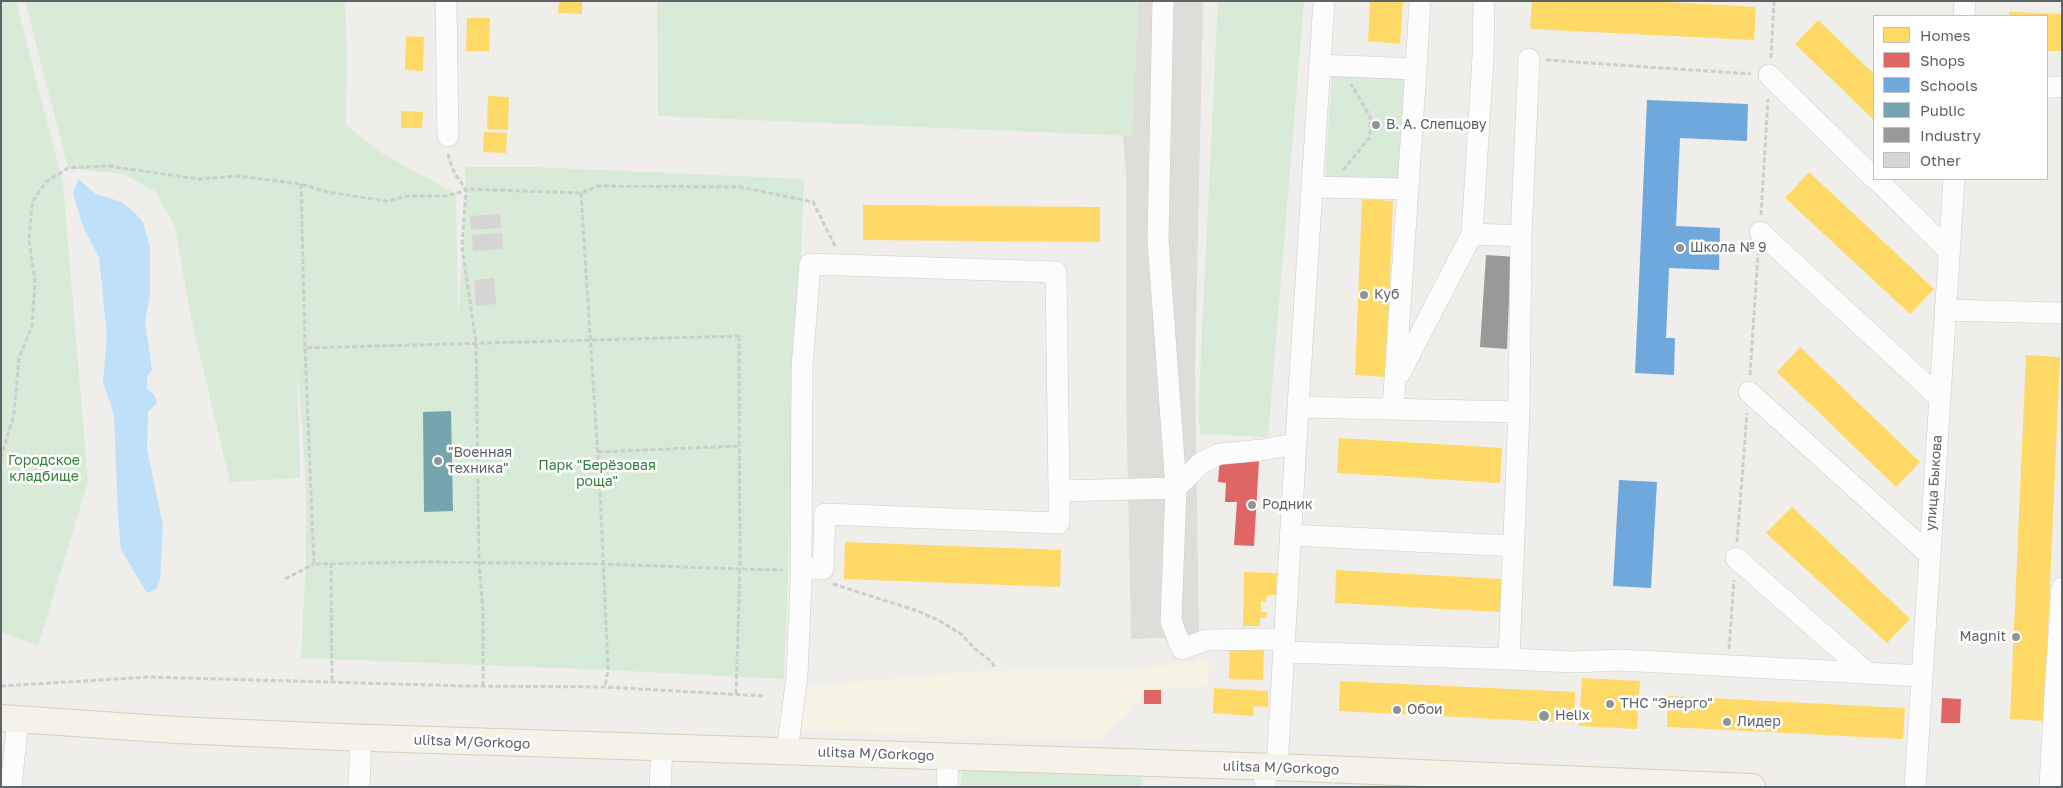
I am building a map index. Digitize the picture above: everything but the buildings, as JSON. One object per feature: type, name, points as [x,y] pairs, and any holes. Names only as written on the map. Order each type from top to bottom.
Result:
[{"type":"main road","name":"ulitsa M/Gorkogo","points":[[10,718],[176,730],[662,749],[948,756],[1269,774],[1752,787]]},
{"type":"street","points":[[446,1],[448,136]]},
{"type":"street","points":[[1163,1],[1158,240],[1176,488],[1171,621],[1182,649],[1206,640],[1508,659],[1574,662],[1620,660],[1922,676]]},
{"type":"street","points":[[1269,774],[1285,645],[1298,407],[1330,66],[1324,1]]},
{"type":"street","points":[[1393,409],[1420,1]]},
{"type":"street","points":[[1395,381],[1472,234],[1483,56],[1484,1]]},
{"type":"street","points":[[1964,15],[1965,1]]},
{"type":"street","points":[[1508,659],[1519,412],[1521,236],[1529,59]]},
{"type":"street","points":[[1330,66],[1416,69]]},
{"type":"street","points":[[1770,75],[1873,176]]},
{"type":"street","points":[[2048,87],[2062,87]]},
{"type":"street","points":[[1877,180],[1949,251]]},
{"type":"street","name":"улица Быкова","points":[[1915,787],[1954,180]]},
{"type":"street","points":[[1320,187],[1408,189]]},
{"type":"street","points":[[1760,232],[1940,398]]},
{"type":"street","points":[[1472,234],[1521,236]]},
{"type":"street","points":[[787,752],[797,676],[801,574],[802,367],[810,264],[1056,272],[1059,524],[825,514],[823,569],[801,574]]},
{"type":"street","points":[[1945,310],[2062,313]]},
{"type":"street","points":[[1749,392],[1930,555]]},
{"type":"street","points":[[1298,407],[1519,412]]},
{"type":"street","points":[[1059,491],[1176,488],[1200,462],[1219,454],[1262,450],[1296,444]]},
{"type":"street","points":[[1290,536],[1514,546]]},
{"type":"street","points":[[1736,558],[1867,673]]},
{"type":"street","points":[[2050,787],[2058,695],[2062,588]]},
{"type":"street","points":[[10,718],[11,787]]},
{"type":"street","points":[[359,787],[361,738]]},
{"type":"street","points":[[660,787],[662,749]]},
{"type":"street","points":[[947,787],[948,756]]},
{"type":"path","points":[[1728,665],[1749,392],[1774,1]]},
{"type":"path","points":[[1529,59],[1770,75]]},
{"type":"path","points":[[1320,187],[1370,137],[1370,116],[1330,66]]},
{"type":"path","points":[[448,136],[449,159],[459,181],[466,189],[462,246],[476,343],[479,563],[483,610],[483,686]]},
{"type":"path","points":[[1,458],[14,414],[19,358],[32,326],[35,281],[29,240],[32,202],[46,182],[68,168],[108,166],[200,179],[237,176],[301,184],[327,192],[386,201],[408,196],[446,196],[466,189],[581,193],[598,186],[740,187],[813,202],[844,264]]},
{"type":"path","points":[[301,184],[304,348],[314,564]]},
{"type":"path","points":[[581,193],[598,452],[608,670],[606,687]]},
{"type":"path","points":[[304,348],[739,336],[740,569],[736,694]]},
{"type":"path","points":[[598,452],[739,446]]},
{"type":"path","points":[[286,579],[314,564],[331,563],[602,564],[788,570],[918,611],[940,621],[961,634],[975,649],[991,661],[995,668]]},
{"type":"path","points":[[331,563],[332,682]]},
{"type":"path","points":[[1,686],[149,677],[483,686],[606,687],[763,696]]},
{"type":"shaded area","points":[[1130,1],[1203,1],[1195,372],[1199,637],[1131,639],[1126,389],[1126,174],[1121,114]]},
{"type":"shaded area","points":[[1210,660],[1207,686],[1147,690],[1127,715],[1098,740],[801,731],[805,687],[981,671],[1135,669]]},
{"type":"green space","name":"Городское кладбище","points":[[1,1],[16,1],[63,184],[88,482],[38,646],[1,632]]},
{"type":"green space","name":"Парк \"Берёзовая роща\"","points":[[25,1],[345,1],[347,54],[346,125],[383,154],[456,194],[458,325],[466,189],[465,167],[535,167],[804,179],[784,679],[301,658],[306,556],[306,503],[297,360],[300,478],[230,482],[190,313],[175,227],[155,191],[123,174],[68,168]]},
{"type":"green space","points":[[657,1],[1139,1],[1132,136],[658,116]]},
{"type":"green space","points":[[1218,1],[1304,1],[1268,437],[1201,434],[1198,415]]},
{"type":"green space","points":[[1332,73],[1404,77],[1398,182],[1325,178]]},
{"type":"green space","points":[[962,767],[1142,777],[1142,787],[961,787]]},
{"type":"water","points":[[78,179],[96,194],[122,202],[136,214],[143,222],[150,248],[150,294],[145,323],[152,370],[147,377],[147,389],[154,394],[157,403],[148,412],[147,450],[163,525],[160,580],[156,589],[147,593],[121,550],[114,415],[103,382],[107,336],[99,257],[84,229],[73,194]]},
{"type":"place","name":"В. А. Слепцову","points":[[1376,125]]},
{"type":"place","name":"Школа № 9","points":[[1680,248]]},
{"type":"place","name":"Куб","points":[[1364,295]]},
{"type":"place","name":"\"Военная техника\"","points":[[438,461]]},
{"type":"place","name":"Родник","points":[[1252,505]]},
{"type":"place","name":"Magnit","points":[[2016,637]]},
{"type":"place","name":"ТНС \"Энерго\"","points":[[1610,704]]},
{"type":"place","name":"Обои","points":[[1397,710]]},
{"type":"place","name":"Helix","points":[[1544,716]]},
{"type":"place","name":"Лидер","points":[[1727,722]]}]
